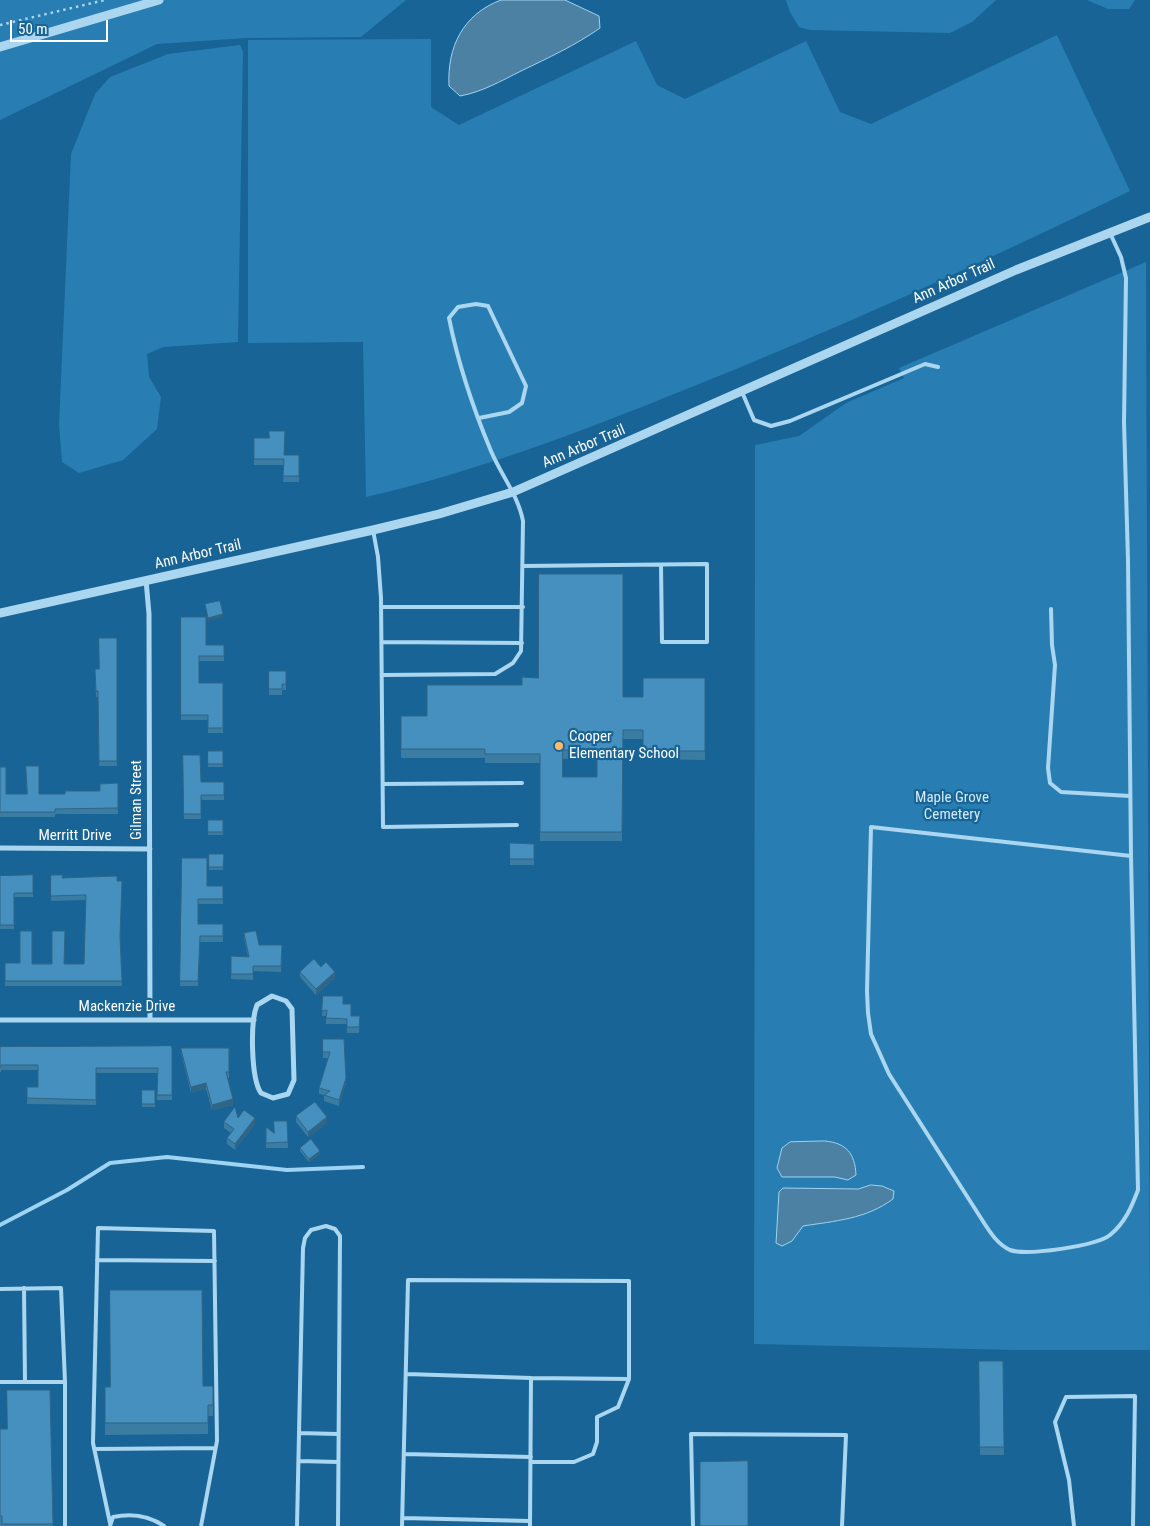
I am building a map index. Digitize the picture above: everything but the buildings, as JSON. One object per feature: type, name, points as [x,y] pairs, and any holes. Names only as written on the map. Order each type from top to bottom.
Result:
[{"type":"street","points":[[0,48],[159,0]]},
{"type":"street","name":"Ann Arbor Trail","points":[[0,613],[373,530],[439,514],[513,492],[1016,270],[1150,217]]},
{"type":"street","name":"Gilman Street","points":[[146,580],[149,614],[150,1020]]},
{"type":"street","name":"Merritt Drive","points":[[0,848],[150,849]]},
{"type":"street","points":[[272,996],[286,1000],[292,1008],[294,1080],[288,1094],[280,1098],[266,1097],[256,1087],[254,1078],[254,1020],[257,1005],[272,996]]},
{"type":"street","name":"Mackenzie Drive","points":[[0,1020],[254,1020]]},
{"type":"lane","points":[[1110,233],[1121,257],[1126,278],[1124,422],[1138,1190],[1130,1211],[1110,1235],[1095,1243],[1027,1252],[1010,1250],[997,1241],[975,1209],[889,1074],[872,1034],[868,1013],[867,991],[871,827],[1131,856]]},
{"type":"lane","points":[[383,674],[495,674],[506,669],[519,657],[522,642],[523,521],[513,492],[492,453],[479,418],[454,344],[449,318],[458,307],[476,304],[488,306],[526,386],[522,404],[509,412],[479,418]]},
{"type":"lane","points":[[742,392],[754,420],[771,426],[790,421],[925,364],[938,367]]},
{"type":"lane","points":[[373,530],[378,557],[381,608],[383,827],[517,825]]},
{"type":"lane","points":[[523,566],[707,564],[707,642],[662,642],[661,565]]},
{"type":"lane","points":[[381,608],[523,607]]},
{"type":"lane","points":[[1051,609],[1052,645],[1055,665],[1048,768],[1050,782],[1061,792],[1130,796]]},
{"type":"lane","points":[[382,642],[522,642]]},
{"type":"lane","points":[[383,784],[522,783]]},
{"type":"lane","points":[[298,1526],[303,1248],[305,1238],[310,1230],[326,1226],[335,1228],[340,1236],[338,1526]]},
{"type":"lane","points":[[110,1525],[94,1449],[98,1228],[214,1231],[216,1448],[201,1526]]},
{"type":"lane","points":[[97,1260],[215,1261]]},
{"type":"lane","points":[[402,1526],[408,1280],[629,1282],[629,1379],[618,1407],[597,1417],[597,1442],[593,1454],[574,1462],[404,1454]]},
{"type":"lane","points":[[24,1288],[25,1382]]},
{"type":"lane","points":[[0,1289],[61,1288],[65,1382],[65,1526]]},
{"type":"lane","points":[[406,1374],[629,1379]]},
{"type":"lane","points":[[402,1518],[530,1524],[531,1378]]},
{"type":"lane","points":[[0,1382],[65,1382]]},
{"type":"lane","points":[[1074,1526],[1069,1480],[1055,1422],[1066,1397],[1135,1396],[1133,1526]]},
{"type":"lane","points":[[299,1433],[338,1434]]},
{"type":"lane","points":[[693,1526],[692,1434],[846,1435],[842,1526]]},
{"type":"lane","points":[[94,1449],[216,1448]]},
{"type":"lane","points":[[299,1461],[338,1462]]},
{"type":"lane","points":[[110,1525],[113,1517],[130,1514],[155,1520],[164,1526]]},
{"type":"path","points":[[0,25],[105,0]]},
{"type":"green space","points":[[0,0],[406,0],[361,37],[246,38],[157,44],[0,120]]},
{"type":"green space","points":[[786,0],[996,0],[972,22],[950,33],[810,30],[799,27],[790,12]]},
{"type":"green space","points":[[1087,0],[1135,0],[1129,9],[1108,9]]},
{"type":"green space","points":[[1057,35],[1130,191],[1020,244],[853,319],[741,367],[606,421],[527,450],[447,476],[366,497],[363,342],[248,343],[248,40],[431,39],[431,107],[459,125],[636,41],[657,85],[685,99],[806,41],[840,112],[871,124]]},
{"type":"green space","points":[[240,45],[243,51],[238,342],[163,347],[147,354],[149,377],[161,397],[157,429],[123,460],[79,473],[62,462],[59,425],[71,154],[95,94],[110,77],[168,54]]},
{"type":"green space","name":"Maple Grove Cemetery","points":[[1146,262],[1150,1350],[1016,1350],[754,1344],[755,445],[799,436],[846,403],[904,378],[899,368]]},
{"type":"shaded area","points":[[501,0],[565,0],[599,16],[600,28],[562,51],[499,82],[476,92],[460,96],[449,86],[451,58],[455,45],[467,23],[488,6]]},
{"type":"shaded area","points":[[825,1141],[839,1144],[848,1150],[854,1161],[856,1175],[848,1180],[835,1177],[782,1177],[777,1168],[782,1148],[790,1142]]},
{"type":"shaded area","points":[[871,1185],[882,1186],[894,1191],[893,1199],[883,1206],[861,1215],[838,1221],[803,1226],[792,1241],[782,1246],[776,1243],[779,1192],[783,1188],[858,1189]]},
{"type":"waterway","points":[[0,1225],[67,1190],[110,1163],[167,1157],[287,1170],[363,1167]]},
{"type":"place","name":"Cooper Elementary School","points":[[559,746]]}]
